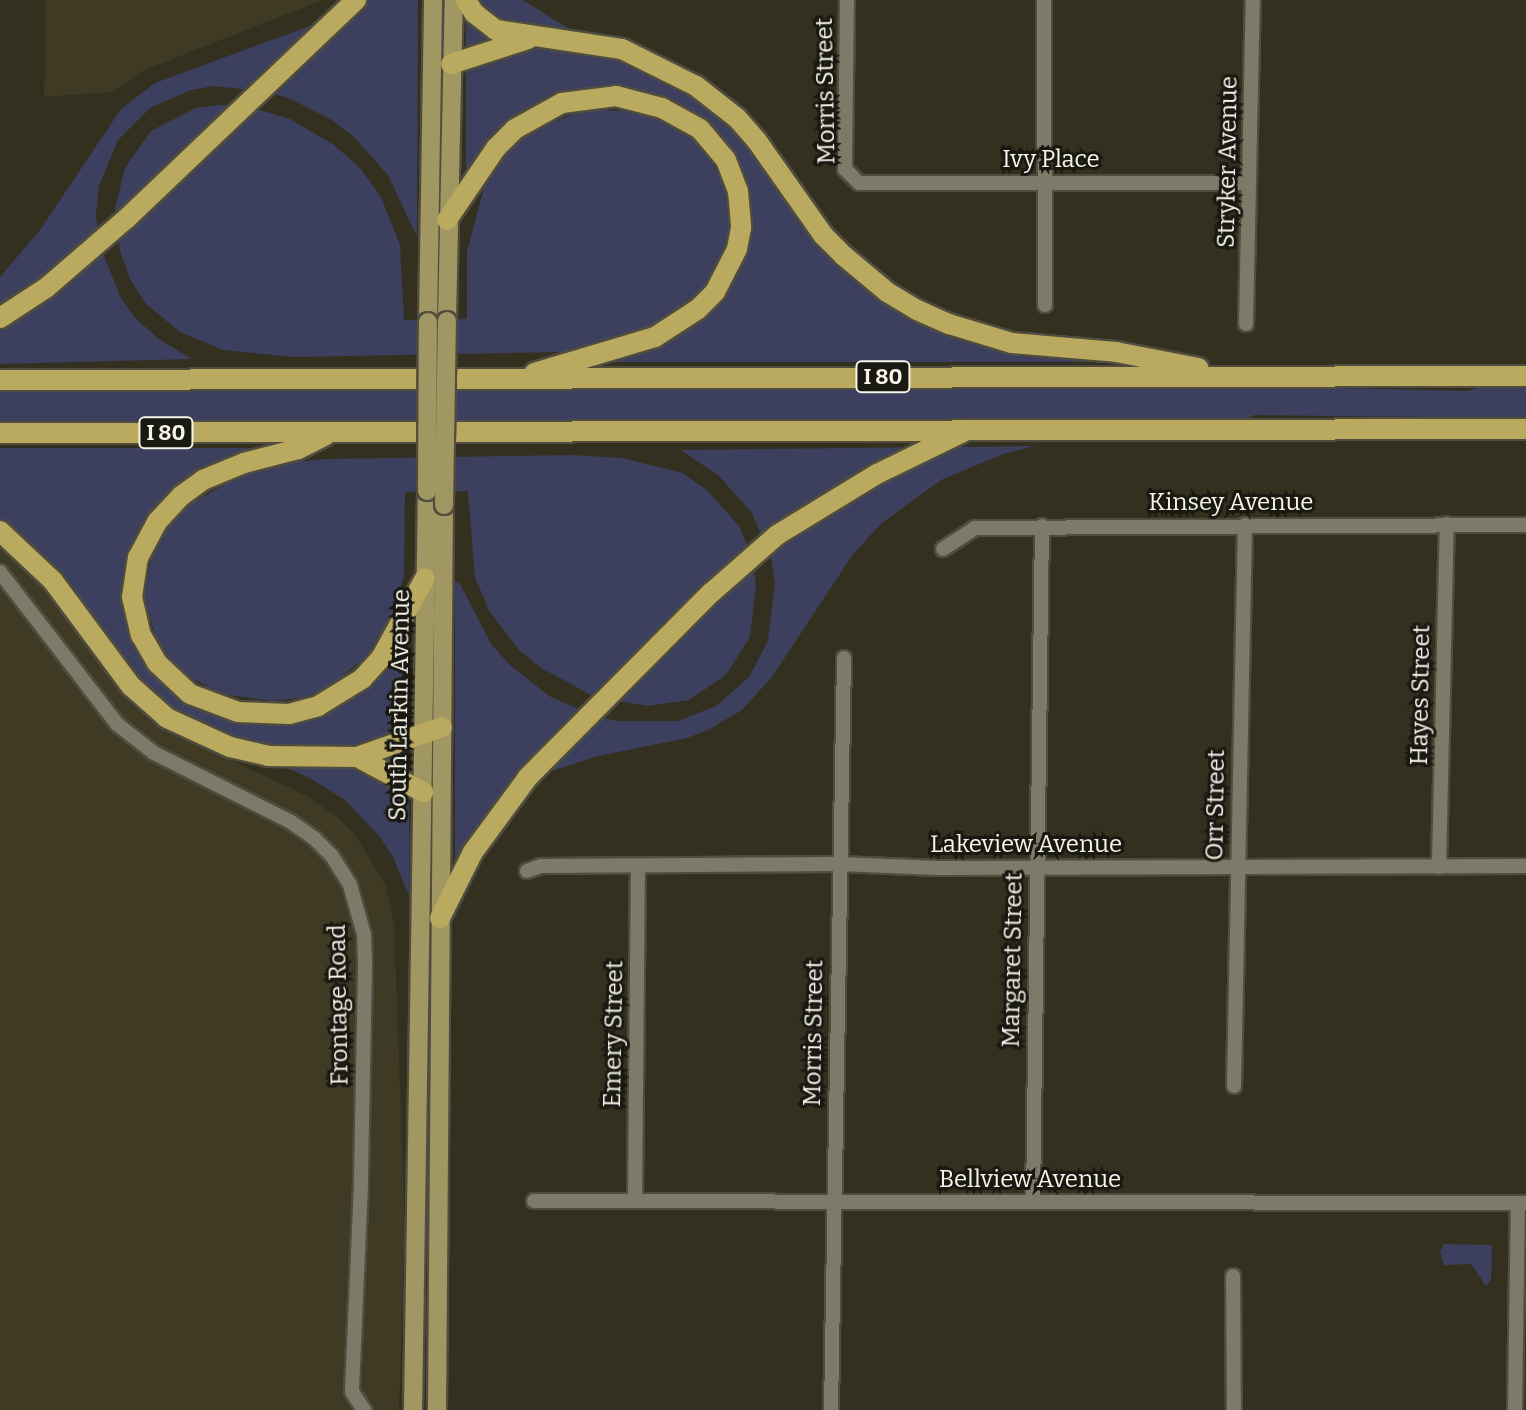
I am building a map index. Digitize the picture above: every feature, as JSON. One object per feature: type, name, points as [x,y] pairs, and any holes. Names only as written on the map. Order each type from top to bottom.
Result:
[{"type":"highway","points":[[0,318],[46,288],[126,219],[356,0]]},
{"type":"highway","points":[[466,0],[474,13],[496,30],[532,38],[581,41],[622,49],[715,99],[757,141],[823,235],[865,275],[917,310],[960,328],[1012,343],[1116,352],[1245,377]]},
{"type":"highway","points":[[451,64],[532,38]]},
{"type":"highway","points":[[447,220],[496,148],[515,129],[562,103],[587,98],[616,96],[642,101],[682,117],[714,144],[733,176],[741,212],[737,249],[715,292],[698,309],[674,327],[645,341],[521,378]]},
{"type":"highway","name":"I 80","points":[[0,380],[1526,376]]},
{"type":"highway","name":"I 80","points":[[0,433],[1526,429]]},
{"type":"highway","points":[[440,918],[473,852],[528,777],[711,593],[777,535],[877,474],[964,431]]},
{"type":"highway","points":[[333,432],[298,449],[220,472],[203,480],[168,509],[147,538],[134,576],[135,614],[146,647],[164,671],[190,694],[238,712],[289,714],[318,706],[362,679],[389,646],[425,578]]},
{"type":"highway","points":[[0,531],[53,581],[131,686],[167,718],[230,747],[268,756],[357,757],[433,731]]},
{"type":"highway","points":[[357,757],[423,792]]},
{"type":"main road","name":"South Larkin Avenue","points":[[413,1410],[423,792],[433,731],[444,505],[437,322],[433,0]]},
{"type":"main road","name":"South Larkin Avenue","points":[[437,1410],[440,918],[425,578],[437,322],[447,220],[454,0]]},
{"type":"street","name":"Morris Street","points":[[847,0],[845,169],[853,180]]},
{"type":"street","points":[[1044,0],[1045,305]]},
{"type":"street","name":"Stryker Avenue","points":[[1246,324],[1253,0]]},
{"type":"street","name":"Ivy Place","points":[[853,180],[859,183],[1249,183]]},
{"type":"street","name":"Hayes Street","points":[[1439,867],[1447,524]]},
{"type":"street","name":"Orr Street","points":[[1234,1086],[1245,525]]},
{"type":"street","name":"Kinsey Avenue","points":[[943,549],[975,528],[1526,525]]},
{"type":"street","name":"Margaret Street","points":[[1033,1202],[1042,526]]},
{"type":"street","name":"Frontage Road","points":[[0,572],[117,724],[154,753],[291,822],[332,856],[350,885],[364,934],[365,968],[361,1184],[352,1392],[364,1410]]},
{"type":"street","name":"Morris Street","points":[[831,1410],[844,658]]},
{"type":"street","name":"Lakeview Avenue","points":[[527,871],[541,866],[839,864],[1036,868],[1526,866]]},
{"type":"street","name":"Emery Street","points":[[635,1201],[638,867]]},
{"type":"street","name":"Bellview Avenue","points":[[534,1201],[1522,1203]]},
{"type":"street","points":[[1515,1410],[1522,1203]]},
{"type":"street","points":[[1233,1276],[1234,1410]]},
{"type":"shaded area","points":[[46,0],[323,0],[142,71],[113,92],[44,97]]},
{"type":"shaded area","points":[[359,0],[418,0],[417,237],[388,175],[353,136],[330,119],[291,99],[268,92],[214,86],[191,90],[150,108],[118,140],[99,186],[96,214],[99,244],[121,298],[135,318],[159,339],[192,359],[0,364],[0,277],[40,230],[121,109],[155,83],[310,26]]},
{"type":"shaded area","points":[[466,0],[523,0],[561,24],[703,99],[742,136],[811,231],[944,331],[985,345],[1098,358],[1099,362],[608,362],[663,343],[709,310],[747,233],[707,126],[575,93],[466,176]]},
{"type":"shaded area","points":[[246,106],[290,119],[334,145],[361,169],[381,197],[400,245],[404,320],[467,319],[467,251],[484,188],[502,157],[526,134],[572,114],[596,109],[644,113],[685,131],[699,144],[724,182],[729,201],[731,219],[724,256],[701,293],[683,311],[658,326],[606,346],[561,352],[295,357],[223,350],[180,332],[146,304],[130,279],[120,251],[115,208],[125,168],[151,131],[196,108]]},
{"type":"shaded area","points":[[1263,386],[1468,391],[1483,386],[1526,386],[1526,418],[1255,415],[1246,419],[0,422],[0,390]]},
{"type":"shaded area","points":[[1035,446],[1003,454],[941,480],[882,523],[853,554],[772,677],[742,710],[687,738],[598,756],[546,773],[525,785],[460,863],[455,864],[455,582],[459,582],[491,644],[510,665],[549,696],[594,716],[618,721],[678,721],[716,706],[749,677],[768,641],[775,584],[771,558],[752,513],[719,476],[681,450]]},
{"type":"shaded area","points":[[0,448],[266,448],[195,477],[127,576],[165,683],[300,719],[407,636],[410,898],[393,857],[380,837],[345,800],[313,780],[170,711],[137,683],[71,590],[38,553],[0,520]]},
{"type":"shaded area","points":[[572,455],[622,458],[683,473],[708,491],[739,526],[751,554],[756,585],[750,637],[726,675],[689,700],[648,706],[595,697],[541,668],[519,650],[489,611],[475,577],[468,491],[405,492],[404,575],[395,608],[366,657],[330,686],[302,698],[272,701],[222,694],[186,675],[169,659],[157,641],[144,597],[153,550],[189,505],[243,474],[283,463],[326,459]]},
{"type":"shaded area","points":[[0,547],[35,579],[132,705],[159,726],[307,796],[337,817],[357,837],[386,886],[394,923],[405,1226],[399,1410],[0,1410]]},
{"type":"shaded area","points":[[1444,1244],[1492,1245],[1491,1280],[1486,1286],[1471,1264],[1444,1265],[1440,1252]]}]
